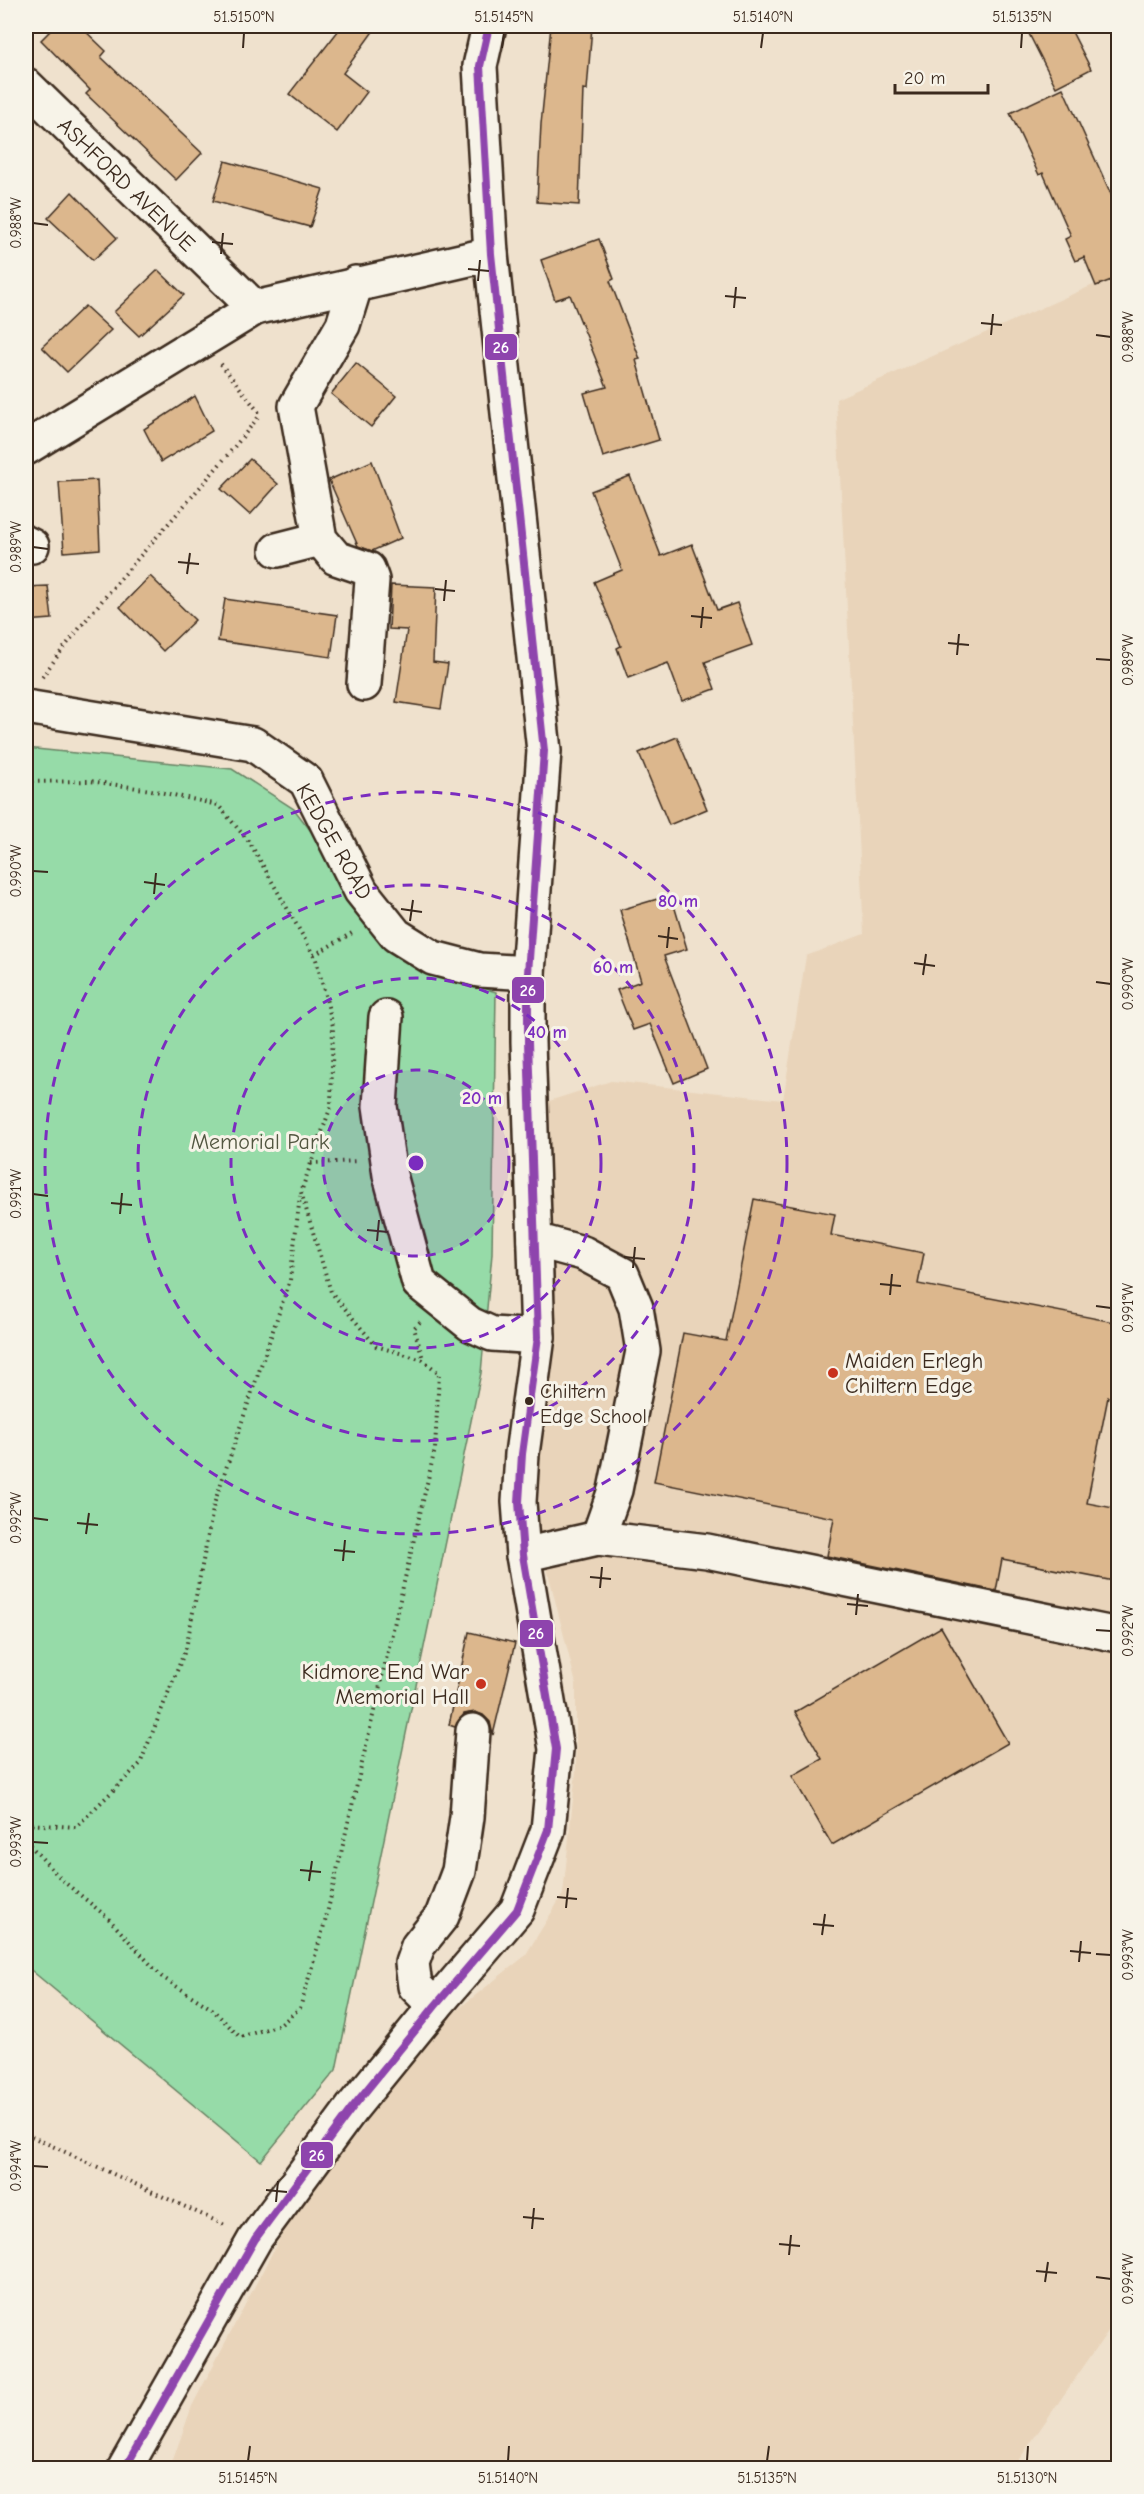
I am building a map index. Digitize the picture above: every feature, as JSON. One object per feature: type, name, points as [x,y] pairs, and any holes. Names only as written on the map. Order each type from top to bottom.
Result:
[{"type":"street","points":[[125,2469],[255,2239],[352,2108],[435,2006],[518,1910],[548,1830],[556,1749],[523,1555],[519,1502],[522,1454],[538,1337],[528,1042],[528,973],[544,751],[491,254],[480,66],[489,26]]},
{"type":"street","name":"ASHFORD AVENUE","points":[[26,85],[255,308]]},
{"type":"street","points":[[26,448],[255,308],[491,254]]},
{"type":"street","points":[[328,549],[296,406],[343,325],[357,283]]},
{"type":"street","points":[[276,550],[328,549],[368,569],[372,580],[364,684]]},
{"type":"street","name":"KEDGE ROAD","points":[[32,694],[253,744],[306,781],[361,891],[396,935],[433,958],[479,970],[528,973]]},
{"type":"street","points":[[386,1017],[380,1106],[387,1160],[401,1223],[419,1283],[470,1324],[492,1334],[538,1337]]},
{"type":"street","points":[[535,1240],[584,1253],[622,1275],[636,1308],[643,1350],[615,1490],[598,1538]]},
{"type":"street","points":[[523,1555],[598,1538],[707,1551],[1119,1635]]},
{"type":"street","points":[[435,2006],[415,1986],[412,1963],[418,1946],[442,1917],[459,1871],[466,1817],[472,1731]]},
{"type":"path","points":[[203,340],[260,415]]},
{"type":"path","points":[[32,694],[74,632],[212,477],[260,415],[296,406]]},
{"type":"path","points":[[26,782],[90,781],[151,790],[218,805],[250,843],[314,955],[333,1026],[331,1106],[301,1192],[290,1280],[214,1503],[186,1648],[140,1764],[76,1827],[26,1824]]},
{"type":"path","points":[[314,955],[381,916]]},
{"type":"path","points":[[311,1163],[387,1160]]},
{"type":"path","points":[[26,1841],[63,1881],[108,1917],[162,1977],[212,2008],[240,2037],[280,2025],[300,2008],[325,1922],[435,1449],[439,1373],[423,1360],[376,1346],[331,1292],[301,1192]]},
{"type":"path","points":[[26,2134],[255,2239]]},
{"type":"shaded area","name":"Maiden Erlegh Chiltern Edge","points":[[1118,274],[1118,2317],[1013,2468],[170,2468],[192,2406],[303,2194],[362,2129],[399,2056],[525,1956],[563,1894],[576,1771],[576,1684],[538,1532],[540,1446],[555,1300],[546,1102],[611,1081],[783,1100],[806,956],[864,934],[836,399]]},
{"type":"green space","name":"Memorial Park","points":[[26,748],[232,769],[294,809],[415,966],[496,992],[492,1254],[481,1373],[336,2070],[261,2161],[26,1966]]},
{"type":"building","points":[[55,26],[80,26],[106,51],[101,57],[202,153],[176,180],[86,94],[90,90],[41,40]]},
{"type":"building","points":[[342,26],[377,26],[343,73],[367,92],[337,132],[289,94]]},
{"type":"building","points":[[551,26],[592,26],[587,90],[583,89],[579,205],[537,202],[541,124]]},
{"type":"building","points":[[1025,26],[1069,26],[1091,69],[1056,87]]},
{"type":"building","points":[[1063,88],[1119,212],[1119,277],[1096,286],[1084,257],[1075,261],[1065,239],[1071,236],[1043,173],[1039,175],[1010,113]]},
{"type":"building","points":[[225,161],[323,189],[310,227],[213,201]]},
{"type":"building","points":[[72,192],[117,238],[93,260],[48,218]]},
{"type":"building","points":[[599,239],[614,279],[610,281],[640,359],[636,360],[659,440],[603,457],[584,393],[607,387],[570,295],[555,300],[541,260]]},
{"type":"building","points":[[158,270],[184,295],[139,336],[114,312]]},
{"type":"building","points":[[85,306],[111,330],[67,372],[42,347]]},
{"type":"building","points":[[356,363],[396,396],[371,427],[331,394]]},
{"type":"building","points":[[195,396],[212,431],[161,462],[144,429]]},
{"type":"building","points":[[250,459],[278,484],[250,515],[221,489]]},
{"type":"building","points":[[372,461],[401,538],[372,551],[358,546],[329,480]]},
{"type":"building","points":[[630,476],[661,556],[692,544],[717,610],[737,603],[752,645],[705,662],[715,689],[682,701],[668,663],[628,678],[617,648],[621,646],[594,582],[622,570],[591,491]]},
{"type":"building","points":[[97,480],[100,549],[64,552],[59,482]]},
{"type":"building","points":[[150,576],[195,620],[163,651],[120,607]]},
{"type":"building","points":[[391,585],[436,587],[433,662],[448,664],[441,709],[396,702],[407,630],[389,629]]},
{"type":"building","points":[[48,586],[52,619],[26,621],[26,587]]},
{"type":"building","points":[[225,599],[337,615],[331,657],[218,641]]},
{"type":"building","points":[[677,737],[707,809],[669,825],[639,753]]},
{"type":"building","points":[[671,895],[687,949],[664,956],[707,1069],[674,1083],[650,1024],[633,1030],[617,990],[641,981],[620,910]]},
{"type":"building","points":[[754,1199],[835,1214],[831,1235],[924,1253],[918,1284],[1119,1323],[1119,1400],[1108,1397],[1087,1503],[1119,1509],[1119,1582],[1002,1559],[996,1591],[827,1556],[834,1518],[654,1482],[683,1333],[726,1341]]},
{"type":"building","points":[[941,1627],[1008,1743],[832,1845],[792,1776],[822,1759],[795,1712]]},
{"type":"building","name":"Kidmore End War Memorial Hall","points":[[469,1632],[515,1643],[493,1735],[490,1722],[483,1715],[475,1712],[464,1714],[455,1727],[449,1725]]},
{"type":"transit line","name":"26","points":[[125,2468],[255,2239],[352,2108],[517,1910],[548,1830],[556,1749],[523,1555],[519,1502],[522,1454],[538,1337],[528,1042],[528,973],[544,751],[491,254],[480,66],[489,26]]},
{"type":"place","name":"Maiden Erlegh Chiltern Edge","points":[[833,1373]]},
{"type":"place","name":"Chiltern Edge School","points":[[529,1401]]},
{"type":"place","name":"Kidmore End War Memorial Hall","points":[[481,1684]]}]
